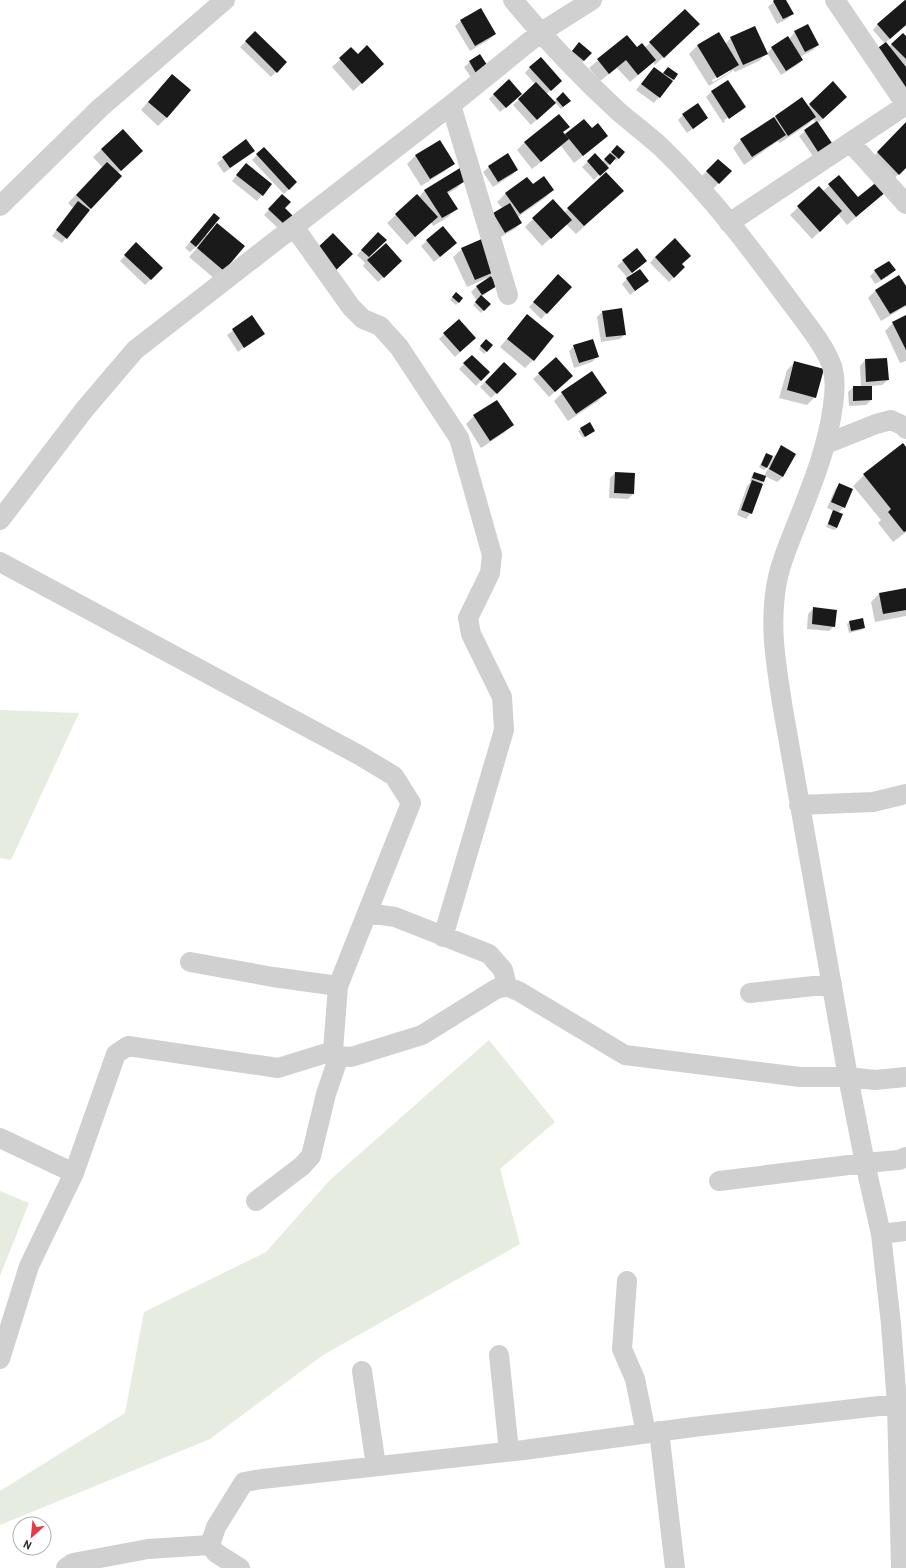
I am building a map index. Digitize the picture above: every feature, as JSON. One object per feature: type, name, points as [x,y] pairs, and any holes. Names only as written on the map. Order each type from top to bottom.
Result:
[{"type":"street","points":[[0,206],[100,108],[225,0]]},
{"type":"street","points":[[513,0],[540,33],[609,103],[661,147],[729,223],[822,345],[832,367],[836,386],[826,444],[778,576],[773,607],[773,635],[775,662],[799,805],[848,1077],[899,1325],[903,1544],[901,1568]]},
{"type":"street","points":[[0,520],[84,410],[135,350],[450,105],[540,33],[592,0]]},
{"type":"street","points":[[729,223],[906,105],[835,0]]},
{"type":"street","points":[[450,105],[508,295]]},
{"type":"street","points":[[851,143],[906,204]]},
{"type":"street","points":[[294,227],[352,307],[363,319],[380,326],[399,347],[459,438],[492,555],[490,573],[468,618],[471,634],[502,697],[504,730],[443,937]]},
{"type":"street","points":[[826,444],[876,424],[891,420],[906,428]]},
{"type":"street","points":[[0,562],[359,755],[394,776],[411,803],[338,986],[336,1054],[311,1156],[302,1166],[256,1201]]},
{"type":"street","points":[[799,805],[873,802],[906,794]]},
{"type":"street","points":[[367,913],[395,917],[489,954],[502,970],[507,986]]},
{"type":"street","points":[[190,962],[273,977],[338,986]]},
{"type":"street","points":[[750,993],[832,984]]},
{"type":"street","points":[[0,1359],[29,1266],[74,1173],[116,1054],[128,1046],[278,1068],[336,1054],[350,1057],[422,1034],[496,989],[507,986],[520,992],[625,1055],[800,1077],[848,1077],[875,1080],[906,1077]]},
{"type":"street","points":[[0,1138],[74,1173]]},
{"type":"street","points":[[719,1182],[865,1162],[898,1160],[906,1157]]},
{"type":"street","points":[[881,1234],[906,1231]]},
{"type":"street","points":[[627,1281],[622,1349],[635,1379],[652,1432],[674,1568]]},
{"type":"street","points":[[499,1355],[509,1451]]},
{"type":"street","points":[[362,1371],[376,1466]]},
{"type":"street","points":[[210,1545],[216,1527],[244,1482],[509,1451],[652,1432],[900,1412]]},
{"type":"street","points":[[66,1568],[73,1563],[148,1549],[210,1545]]},
{"type":"street","points":[[210,1545],[216,1553],[240,1568]]},
{"type":"shaded area","points":[[0,710],[79,713],[11,860],[0,858]]},
{"type":"shaded area","points":[[489,1040],[555,1122],[500,1169],[520,1244],[323,1355],[210,1439],[22,1516],[12,1516],[12,1520],[0,1525],[0,1491],[125,1413],[144,1312],[266,1252],[330,1180]]},
{"type":"shaded area","points":[[0,1191],[29,1203],[0,1276]]},
{"type":"building","points":[[786,0],[794,14],[783,19],[773,1]]},
{"type":"building","points":[[905,0],[906,25],[890,39],[877,24]]},
{"type":"building","points":[[481,8],[496,34],[475,46],[460,20]]},
{"type":"building","points":[[685,9],[700,24],[664,58],[649,42]]},
{"type":"building","points":[[808,24],[819,45],[805,52],[794,31]]},
{"type":"building","points":[[755,26],[768,54],[743,65],[730,37]]},
{"type":"building","points":[[255,31],[287,62],[277,73],[245,41]]},
{"type":"building","points":[[719,32],[739,65],[717,78],[697,45]]},
{"type":"building","points":[[903,33],[906,36],[906,59],[891,44]]},
{"type":"building","points":[[627,35],[637,47],[642,43],[656,60],[638,75],[626,60],[609,74],[597,59]]},
{"type":"building","points":[[788,36],[803,60],[786,71],[771,47]]},
{"type":"building","points":[[579,42],[592,53],[584,61],[572,51]]},
{"type":"building","points":[[886,42],[906,67],[906,90],[875,50]]},
{"type":"building","points":[[367,45],[384,64],[362,84],[339,58],[351,47],[358,54]]},
{"type":"building","points":[[480,54],[489,68],[477,75],[469,61]]},
{"type":"building","points":[[541,57],[562,81],[551,91],[529,67]]},
{"type":"building","points":[[654,67],[673,81],[660,98],[641,84]]},
{"type":"building","points":[[668,67],[678,74],[674,80],[663,73]]},
{"type":"building","points":[[172,74],[191,90],[167,118],[148,102]]},
{"type":"building","points":[[509,79],[522,94],[506,108],[493,94]]},
{"type":"building","points":[[728,80],[746,107],[729,119],[711,91]]},
{"type":"building","points":[[833,81],[847,97],[823,119],[809,104]]},
{"type":"building","points":[[536,82],[556,103],[537,120],[518,99]]},
{"type":"building","points":[[563,92],[571,101],[563,107],[556,99]]},
{"type":"building","points":[[802,97],[816,117],[788,136],[775,116]]},
{"type":"building","points":[[698,103],[708,118],[693,129],[682,114]]},
{"type":"building","points":[[559,114],[570,127],[563,132],[569,139],[541,162],[524,142]]},
{"type":"building","points":[[774,117],[786,135],[752,157],[740,139]]},
{"type":"building","points":[[584,119],[592,128],[598,123],[608,136],[583,156],[565,134]]},
{"type":"building","points":[[817,121],[834,146],[820,155],[804,130]]},
{"type":"building","points":[[906,122],[906,168],[899,175],[877,152]]},
{"type":"building","points":[[123,129],[143,151],[121,171],[101,149]]},
{"type":"building","points":[[246,139],[255,151],[230,168],[222,157]]},
{"type":"building","points":[[440,140],[455,164],[430,179],[415,155]]},
{"type":"building","points":[[617,145],[625,152],[619,159],[611,152]]},
{"type":"building","points":[[264,147],[297,182],[289,190],[256,154]]},
{"type":"building","points":[[508,153],[518,170],[498,182],[488,166]]},
{"type":"building","points":[[595,153],[609,168],[600,176],[587,161]]},
{"type":"building","points":[[610,153],[616,158],[610,165],[604,159]]},
{"type":"building","points":[[718,159],[732,171],[719,184],[706,171]]},
{"type":"building","points":[[107,162],[122,176],[91,209],[76,195]]},
{"type":"building","points":[[246,163],[272,184],[263,196],[236,175]]},
{"type":"building","points":[[460,168],[467,180],[447,192],[458,209],[442,218],[424,190]]},
{"type":"building","points":[[606,172],[624,191],[584,226],[567,208]]},
{"type":"building","points":[[839,175],[858,197],[878,181],[887,191],[856,217],[828,184]]},
{"type":"building","points":[[544,176],[554,190],[520,214],[505,193],[527,177],[533,184]]},
{"type":"building","points":[[819,186],[842,211],[820,232],[797,206]]},
{"type":"building","points":[[282,194],[291,202],[285,208],[293,216],[285,225],[268,209]]},
{"type":"building","points":[[417,194],[438,217],[415,237],[395,214]]},
{"type":"building","points":[[553,199],[572,220],[551,239],[532,218]]},
{"type":"building","points":[[78,201],[90,210],[67,239],[56,230]]},
{"type":"building","points":[[510,203],[522,223],[505,233],[493,213]]},
{"type":"building","points":[[214,213],[220,218],[196,247],[190,242]]},
{"type":"building","points":[[217,223],[245,246],[224,271],[197,248]]},
{"type":"building","points":[[443,226],[457,243],[440,257],[426,240]]},
{"type":"building","points":[[378,232],[387,240],[369,257],[361,250]]},
{"type":"building","points":[[333,233],[353,254],[334,272],[314,251]]},
{"type":"building","points":[[484,238],[499,270],[475,280],[461,248]]},
{"type":"building","points":[[675,238],[691,256],[682,264],[685,267],[674,278],[655,257]]},
{"type":"building","points":[[136,242],[163,268],[151,280],[124,255]]},
{"type":"building","points":[[386,243],[402,261],[384,278],[367,260]]},
{"type":"building","points":[[637,248],[647,261],[632,273],[622,260]]},
{"type":"building","points":[[889,261],[896,270],[881,280],[874,270]]},
{"type":"building","points":[[640,269],[649,281],[635,291],[626,278]]},
{"type":"building","points":[[558,274],[572,287],[547,314],[533,302]]},
{"type":"building","points":[[899,275],[906,286],[906,305],[890,314],[875,290]]},
{"type":"building","points":[[491,276],[497,286],[482,295],[476,286]]},
{"type":"building","points":[[456,292],[463,298],[459,303],[452,297]]},
{"type":"building","points":[[481,295],[491,304],[484,311],[475,302]]},
{"type":"building","points":[[622,308],[626,335],[606,337],[602,311]]},
{"type":"building","points":[[527,314],[554,336],[534,361],[507,339]]},
{"type":"building","points":[[252,315],[265,334],[244,348],[232,329]]},
{"type":"building","points":[[906,315],[906,350],[892,322]]},
{"type":"building","points":[[459,319],[476,338],[460,352],[443,333]]},
{"type":"building","points":[[486,339],[493,345],[487,352],[480,346]]},
{"type":"building","points":[[593,339],[599,357],[579,363],[573,345]]},
{"type":"building","points":[[472,355],[490,372],[481,381],[463,363]]},
{"type":"building","points":[[556,357],[573,376],[555,392],[538,373]]},
{"type":"building","points":[[887,358],[889,380],[866,382],[865,359]]},
{"type":"building","points":[[794,361],[824,369],[816,398],[787,390]]},
{"type":"building","points":[[504,362],[517,374],[497,394],[485,382]]},
{"type":"building","points":[[592,371],[607,393],[576,414],[561,392]]},
{"type":"building","points":[[853,386],[872,386],[872,400],[853,401]]},
{"type":"building","points":[[497,400],[514,425],[490,441],[473,415]]},
{"type":"building","points":[[590,422],[595,431],[585,437],[580,428]]},
{"type":"building","points":[[903,443],[906,447],[906,531],[904,532],[888,512],[891,509],[863,474]]},
{"type":"building","points":[[781,445],[796,454],[783,477],[769,469]]},
{"type":"building","points":[[766,453],[773,456],[767,468],[761,465]]},
{"type":"building","points":[[615,472],[635,473],[634,494],[614,493]]},
{"type":"building","points":[[754,472],[766,476],[764,482],[752,478]]},
{"type":"building","points":[[752,480],[763,484],[752,514],[741,510]]},
{"type":"building","points":[[839,483],[853,489],[845,508],[831,502]]},
{"type":"building","points":[[833,510],[843,514],[837,528],[828,524]]},
{"type":"building","points":[[906,588],[906,610],[883,614],[879,593]]},
{"type":"building","points":[[813,607],[837,610],[835,627],[812,624]]},
{"type":"building","points":[[863,618],[865,628],[851,631],[849,621]]}]
